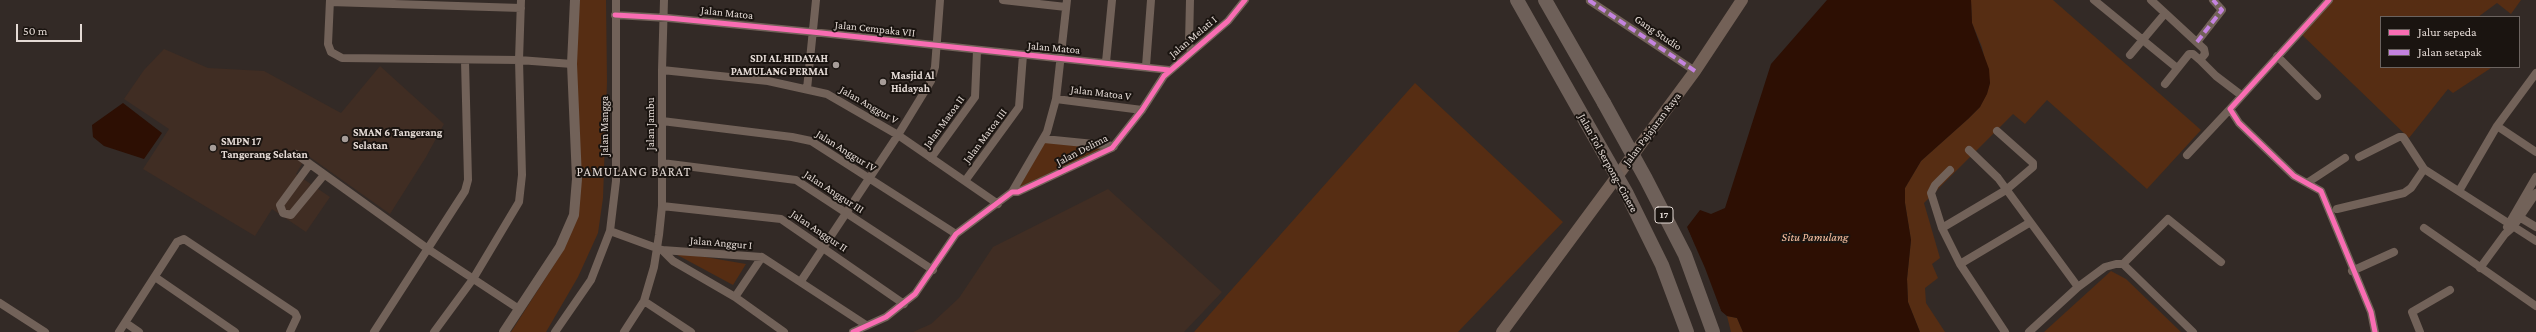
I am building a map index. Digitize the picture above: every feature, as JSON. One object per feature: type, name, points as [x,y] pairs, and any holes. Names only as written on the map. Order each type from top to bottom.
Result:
[{"type":"highway","name":"Jalan Tol Serpong–Cinere","points":[[1517,0],[1627,194],[1662,265],[1687,332]]},
{"type":"highway","name":"17","points":[[1545,0],[1646,179],[1685,255],[1713,332]]},
{"type":"main road","name":"Jalan Pajajaran Raya","points":[[1502,332],[1695,71],[1742,0]]},
{"type":"street","points":[[504,332],[560,247],[574,215],[577,179],[572,64],[574,0]]},
{"type":"street","name":"Jalan Mangga","points":[[554,332],[591,280],[610,231],[616,181],[616,0]]},
{"type":"street","name":"Jalan Jambu","points":[[624,332],[644,301],[659,249],[662,206],[662,70],[664,0]]},
{"type":"street","points":[[806,89],[816,0]]},
{"type":"street","points":[[801,281],[898,135],[931,81],[935,67],[940,0]]},
{"type":"street","points":[[1003,0],[1067,4],[1056,99],[1044,139],[1012,192]]},
{"type":"street","points":[[1106,62],[1112,0]]},
{"type":"street","points":[[1146,66],[1151,0]]},
{"type":"street","points":[[1190,0],[1189,43],[1191,52]]},
{"type":"street","points":[[1236,0],[1240,8]]},
{"type":"street","name":"Jalan Melati I","points":[[1169,70],[1240,8],[1245,0]]},
{"type":"street","name":"Gang Studio","points":[[1591,0],[1590,2],[1695,71]]},
{"type":"street","points":[[2094,0],[2177,68]]},
{"type":"street","points":[[2151,0],[2197,42],[2205,52],[2200,60]]},
{"type":"street","points":[[2197,42],[2221,12],[2220,6],[2213,0]]},
{"type":"street","points":[[2187,155],[2329,0]]},
{"type":"street","points":[[434,332],[473,279],[519,202],[521,190],[519,60],[521,4],[330,1],[328,44],[331,52],[342,58],[465,61],[519,60],[572,64]]},
{"type":"street","name":"Jalan Matoa","points":[[615,15],[812,32]]},
{"type":"street","points":[[2130,55],[2162,17]]},
{"type":"street","name":"Jalan Cempaka VII","points":[[812,32],[936,46]]},
{"type":"street","name":"Jalan Matoa","points":[[936,46],[1146,66],[1169,70]]},
{"type":"street","name":"Jalan Matoa II","points":[[931,158],[975,97],[978,51]]},
{"type":"street","points":[[2165,84],[2189,54],[2193,54],[2216,76],[2241,95]]},
{"type":"street","name":"Jalan Matoa III","points":[[965,181],[1019,107],[1023,55]]},
{"type":"street","points":[[2277,56],[2317,96]]},
{"type":"street","points":[[374,332],[460,202],[468,180],[465,61]]},
{"type":"street","name":"Jalan Anggur V","points":[[662,70],[768,82],[806,89],[835,98],[898,135],[998,204]]},
{"type":"street","name":"Jalan Delima","points":[[956,234],[1012,192],[1018,192],[1114,146],[1142,110],[1169,70]]},
{"type":"street","points":[[2458,191],[2498,126],[2536,73]]},
{"type":"street","name":"Jalan Matoa V","points":[[1056,99],[1142,110]]},
{"type":"street","points":[[2230,109],[2239,123],[2294,176],[2321,191],[2352,271],[2371,312],[2375,332]]},
{"type":"street","name":"Jalan Anggur IV","points":[[662,121],[803,138],[824,148],[956,234]]},
{"type":"street","points":[[2498,126],[2536,152]]},
{"type":"street","points":[[1942,228],[2006,190],[2032,170],[2033,165],[1997,131]]},
{"type":"street","points":[[2359,157],[2399,137],[2403,137],[2424,170],[2536,241]]},
{"type":"street","points":[[1044,139],[1114,146]]},
{"type":"street","points":[[1969,150],[2006,190],[2078,287]]},
{"type":"street","points":[[296,154],[428,249],[519,309]]},
{"type":"street","points":[[2307,183],[2345,158]]},
{"type":"street","name":"Jalan Anggur III","points":[[662,163],[789,178],[801,183],[933,270]]},
{"type":"street","points":[[310,164],[280,206],[283,213],[291,215],[324,175]]},
{"type":"street","points":[[1950,170],[1931,193],[1942,228],[1960,264],[2005,332]]},
{"type":"street","points":[[2337,209],[2404,193],[2411,188],[2424,170]]},
{"type":"street","points":[[2480,268],[2511,225],[2536,178]]},
{"type":"street","points":[[2517,215],[2536,193]]},
{"type":"street","name":"Jalan Anggur II","points":[[662,206],[781,219],[904,304]]},
{"type":"street","points":[[2517,215],[2536,227]]},
{"type":"street","points":[[2029,332],[2078,287],[2110,265],[2123,264],[2168,219],[2221,262]]},
{"type":"street","points":[[1960,264],[2029,222]]},
{"type":"street","points":[[2424,228],[2536,306]]},
{"type":"street","points":[[610,231],[659,249],[673,261],[735,297],[784,332]]},
{"type":"street","points":[[853,332],[886,316],[904,304],[915,294],[933,270],[956,234]]},
{"type":"street","points":[[119,332],[177,242],[184,239],[295,313],[297,317],[290,332]]},
{"type":"street","name":"Jalan Anggur I","points":[[659,249],[762,257],[801,281],[866,325]]},
{"type":"street","points":[[2352,271],[2394,252]]},
{"type":"street","points":[[735,297],[762,257]]},
{"type":"street","points":[[2123,264],[2193,332]]},
{"type":"street","points":[[155,277],[235,332]]},
{"type":"street","points":[[2420,332],[2412,312],[2450,290]]},
{"type":"street","points":[[644,301],[691,332]]},
{"type":"street","points":[[0,303],[45,332]]},
{"type":"street","points":[[126,323],[139,332]]},
{"type":"shaded area","points":[[575,0],[606,0],[607,82],[603,198],[598,233],[578,277],[546,332],[511,332],[559,257],[575,217]]},
{"type":"shaded area","points":[[1971,0],[2053,0],[2201,130],[2147,189],[2047,100],[2025,124],[2013,114],[1924,203],[1940,258],[1932,264],[1938,278],[1925,288],[1926,303],[1945,332],[1920,332],[1908,302],[1907,279],[1911,240],[1905,203],[1905,188],[1921,161],[1980,107],[1987,93],[1990,83],[1982,47],[1972,23]]},
{"type":"shaded area","points":[[2332,0],[2521,0],[2511,14],[2497,3],[2479,16],[2380,16],[2380,68],[2491,68],[2453,93],[2448,89],[2409,138],[2299,32]]},
{"type":"shaded area","points":[[164,49],[208,68],[264,71],[341,113],[380,66],[444,124],[426,157],[390,214],[307,155],[296,174],[330,197],[306,232],[272,209],[255,236],[143,169],[169,129],[124,99],[144,70]]},
{"type":"shaded area","points":[[1415,83],[1563,222],[1458,332],[1194,332]]},
{"type":"shaded area","points":[[1044,139],[1111,149],[1012,192]]},
{"type":"shaded area","points":[[1108,189],[1222,292],[1184,332],[913,332],[931,324],[959,298],[993,247]]},
{"type":"shaded area","points":[[670,251],[746,264],[733,285]]},
{"type":"shaded area","points":[[2111,271],[2126,279],[2181,332],[2044,332]]},
{"type":"shaded area","points":[[1727,316],[1737,318],[1743,332],[1731,332]]},
{"type":"water","name":"Situ Pamulang","points":[[1827,0],[1971,0],[1972,23],[1989,69],[1990,83],[1987,94],[1980,107],[1921,161],[1905,188],[1905,203],[1911,240],[1907,279],[1908,302],[1920,332],[1743,332],[1737,318],[1727,316],[1721,311],[1687,227],[1700,210],[1711,214],[1725,208],[1771,64]]},
{"type":"water","points":[[123,103],[162,133],[144,159],[104,146],[93,137],[92,125]]},
{"type":"pier","points":[[1686,225],[1705,268],[1723,316],[1704,276]]},
{"type":"marked path","points":[[1591,0],[1590,1],[1695,71]]},
{"type":"marked path","points":[[2197,42],[2222,10],[2213,0]]},
{"type":"cycle path","points":[[853,332],[886,317],[915,294],[956,234],[1012,192],[1018,192],[1112,148],[1142,110],[1164,76],[1228,21],[1245,0]]},
{"type":"cycle path","points":[[2329,0],[2230,109],[2239,123],[2294,176],[2321,191],[2371,312],[2375,332]]},
{"type":"cycle path","points":[[615,15],[668,18],[812,32],[1169,70]]},
{"type":"place","name":"SDI AL HIDAYAH PAMULANG PERMAI","points":[[836,65]]},
{"type":"place","name":"Masjid Al Hidayah","points":[[883,82]]},
{"type":"place","name":"SMAN 6 Tangerang Selatan","points":[[345,139]]},
{"type":"place","name":"SMPN 17 Tangerang Selatan","points":[[213,148]]},
{"type":"district","name":"PAMULANG BARAT","points":[[634,172]]}]
